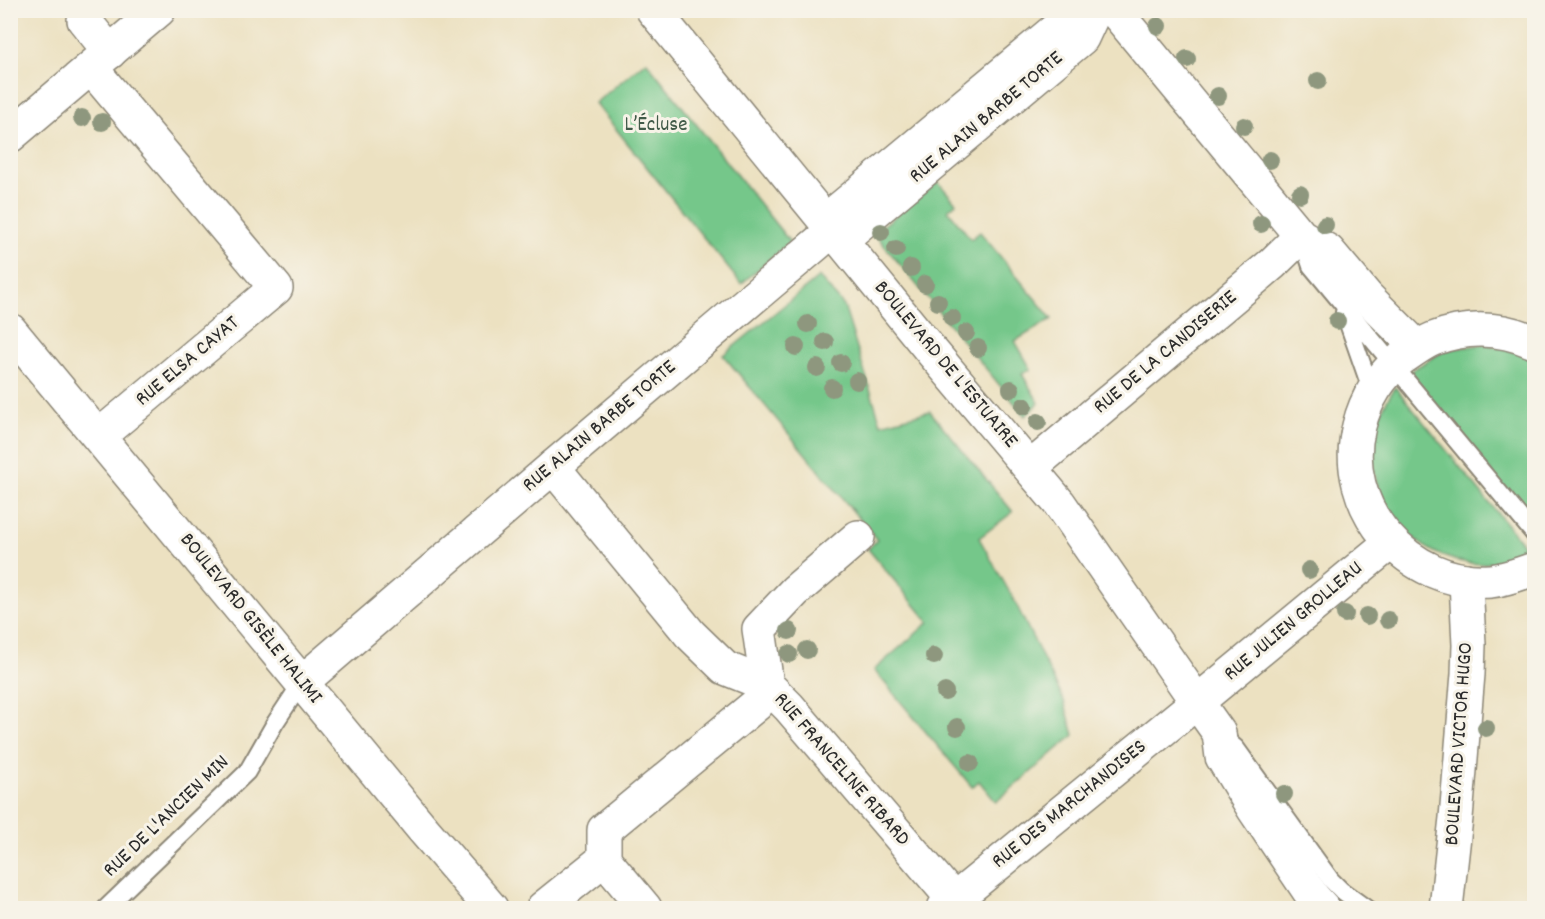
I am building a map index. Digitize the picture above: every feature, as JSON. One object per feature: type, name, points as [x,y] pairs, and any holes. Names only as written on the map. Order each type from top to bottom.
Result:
[{"type":"street","points":[[10,136],[159,10]]},
{"type":"street","name":"BOULEVARD DE L'ESTUAIRE","points":[[653,10],[933,353],[1030,468],[1080,532],[1219,733],[1222,757],[1253,808],[1323,909]]},
{"type":"street","name":"RUE ALAIN BARBE TORTE","points":[[1008,85],[1067,20],[1081,10]]},
{"type":"street","name":"RUE ALAIN BARBE TORTE","points":[[302,682],[833,230],[1008,85],[1082,38],[1095,10]]},
{"type":"street","points":[[1114,10],[1301,236],[1328,251],[1367,297],[1406,356]]},
{"type":"street","points":[[84,20],[100,60]]},
{"type":"street","name":"RUE ELSA CAYAT","points":[[99,436],[276,288],[100,60]]},
{"type":"street","name":"RUE DE LA CANDISERIE","points":[[1030,468],[1272,264],[1301,236]]},
{"type":"street","name":"BOULEVARD GISÈLE HALIMI","points":[[10,330],[491,909]]},
{"type":"street","points":[[1534,342],[1519,335],[1494,330],[1469,330],[1445,335],[1422,344],[1385,373],[1372,392],[1357,434],[1355,456],[1363,499],[1373,519],[1390,542],[1422,566],[1443,575],[1466,580],[1491,581],[1534,569]]},
{"type":"street","name":"RUE FRANCELINE RIBARD","points":[[553,467],[690,634],[725,668],[767,684],[789,707],[949,904]]},
{"type":"street","points":[[645,909],[604,859],[604,830],[757,704],[767,684],[759,629],[795,591],[858,537]]},
{"type":"street","name":"RUE JULIEN GROLLEAU","points":[[1197,702],[1390,542]]},
{"type":"street","name":"BOULEVARD VICTOR HUGO","points":[[1446,909],[1469,645],[1466,580]]},
{"type":"street","name":"RUE DES MARCHANDISES","points":[[949,904],[1197,702]]},
{"type":"street","points":[[543,909],[604,859]]},
{"type":"lane","points":[[1301,236],[1311,266],[1341,303],[1406,356],[1534,534]]},
{"type":"lane","points":[[1341,303],[1372,392]]},
{"type":"lane","name":"RUE DE L'ANCIEN MIN","points":[[106,909],[247,772],[302,682]]},
{"type":"lane","name":"BOULEVARD DE L'ESTUAIRE","points":[[1219,733],[1236,748],[1331,880],[1365,909]]},
{"type":"green space","name":"L’Écluse","points":[[646,61],[790,242],[741,284],[595,103]]},
{"type":"green space","points":[[938,182],[956,203],[948,210],[971,239],[980,232],[1052,319],[1015,341],[1031,369],[1022,374],[1039,403],[1025,416],[874,233]]},
{"type":"green space","points":[[819,277],[844,306],[881,424],[930,411],[1013,512],[979,538],[1014,600],[1064,701],[1074,735],[996,802],[979,781],[972,787],[874,670],[929,622],[868,549],[877,540],[723,355]]},
{"type":"green space","points":[[1486,344],[1534,357],[1534,526],[1409,372],[1445,350]]},
{"type":"green space","points":[[1395,387],[1530,553],[1484,564],[1468,563],[1445,557],[1424,546],[1406,532],[1391,514],[1374,471],[1373,448],[1378,419]]}]
